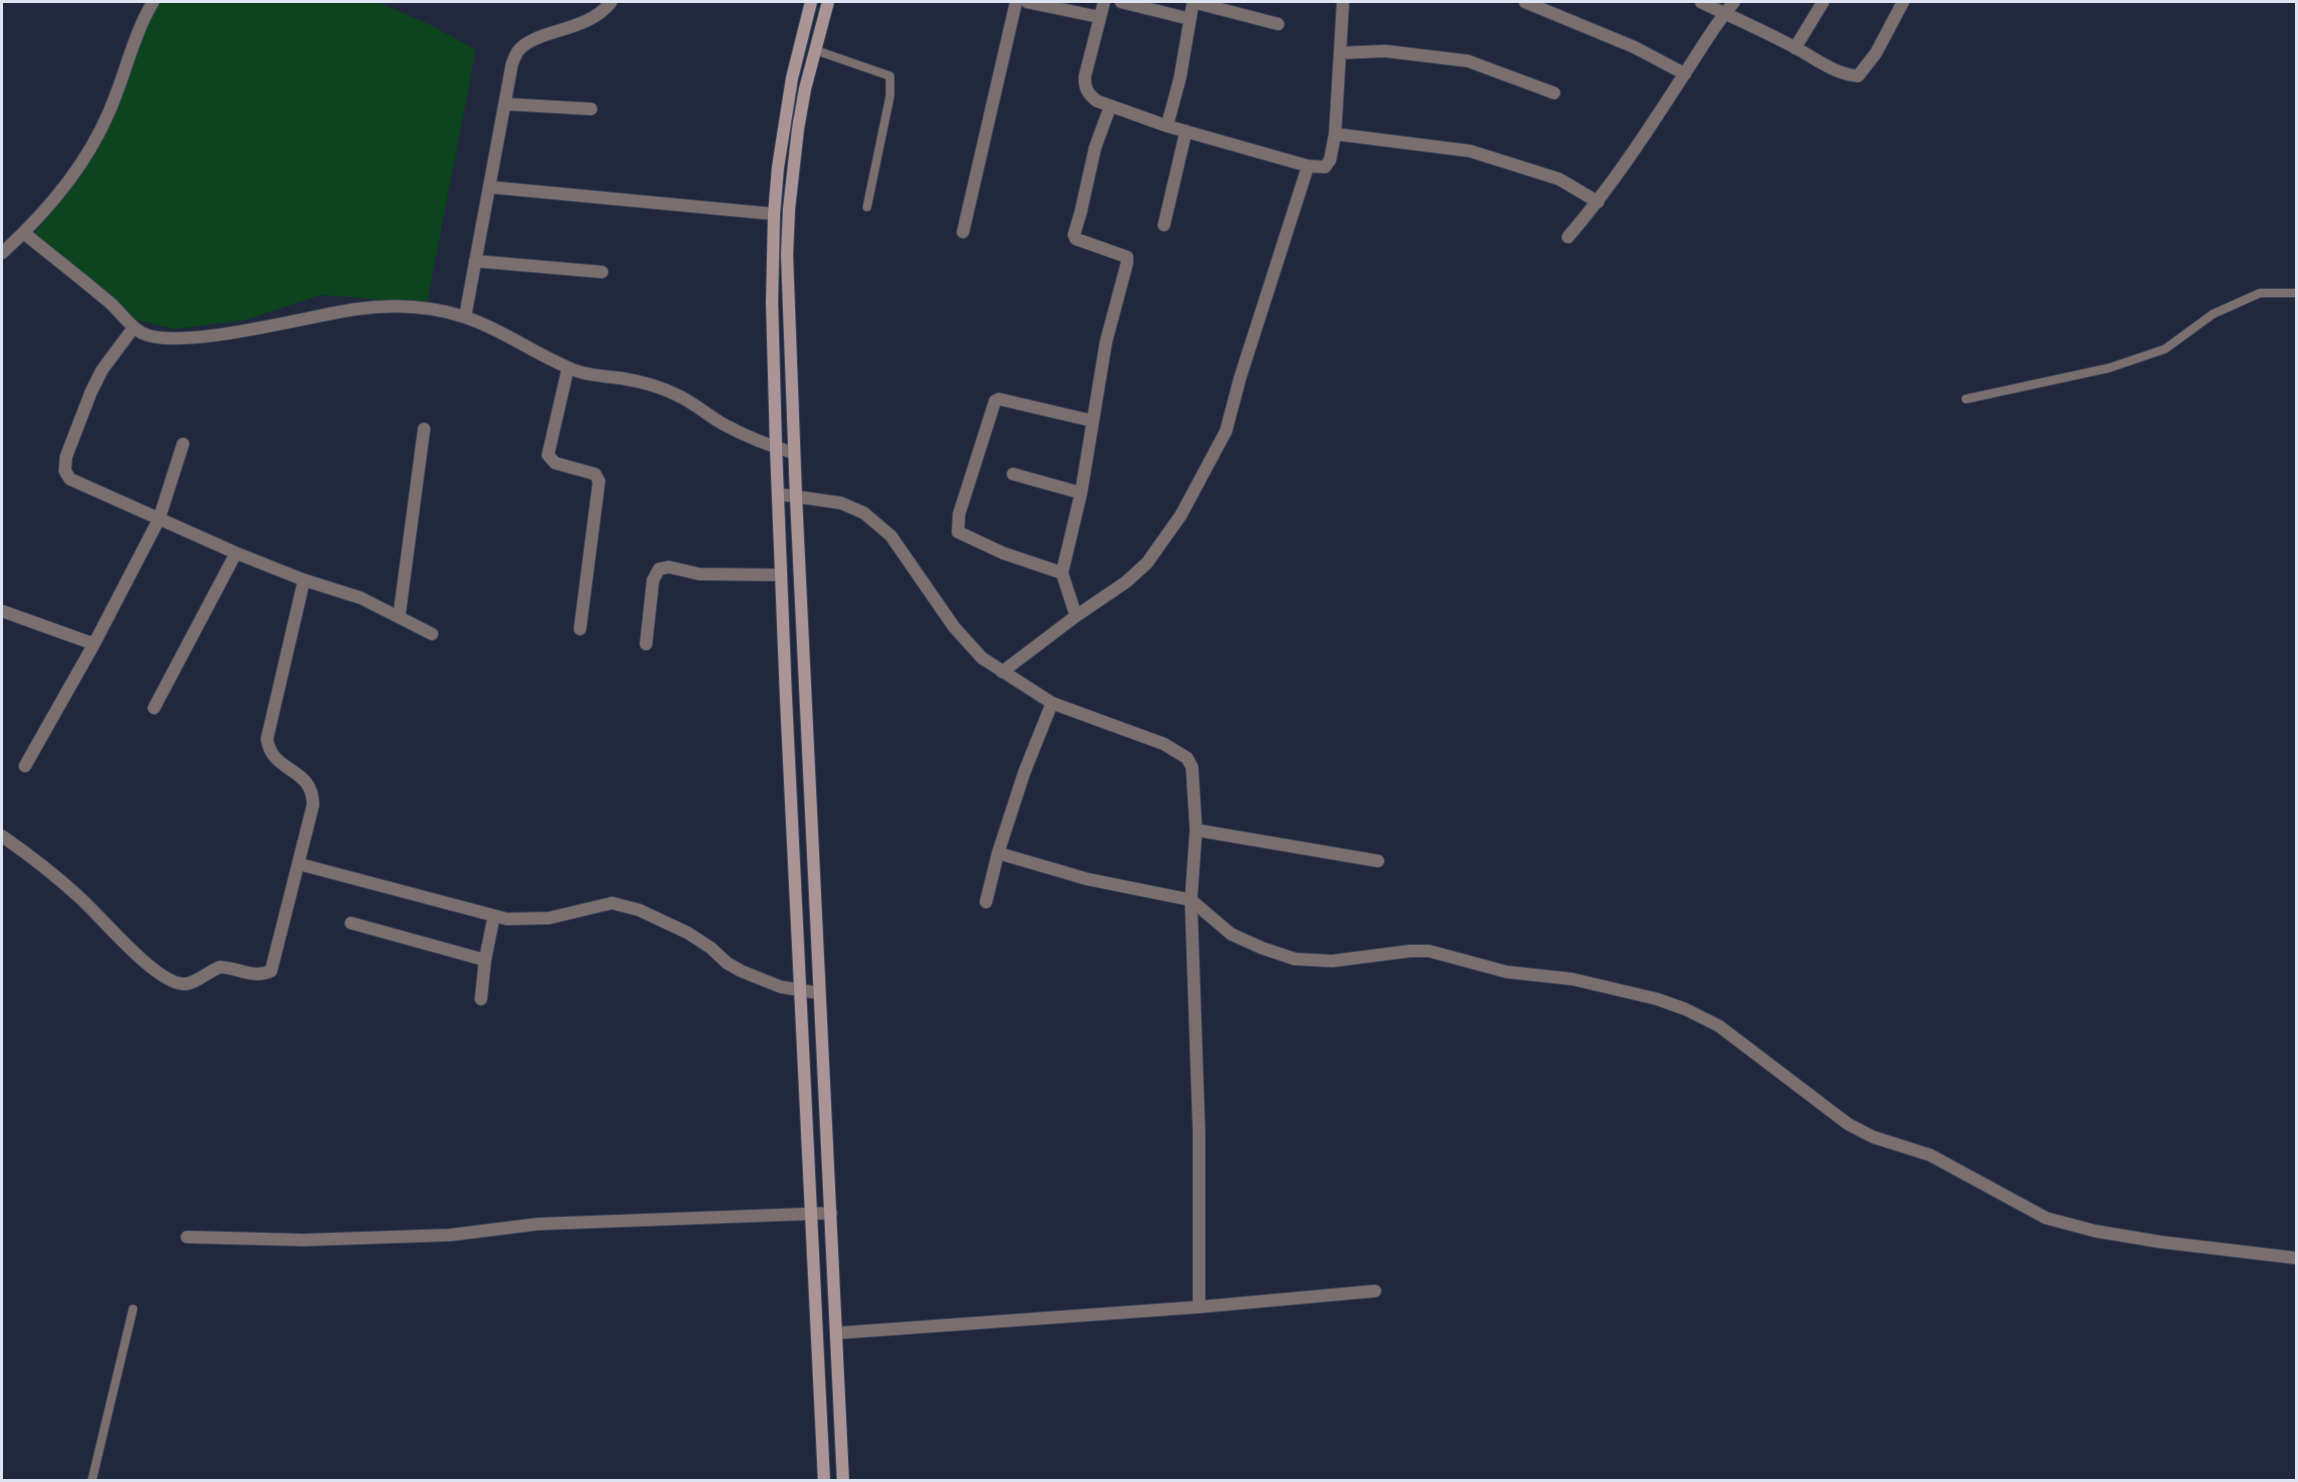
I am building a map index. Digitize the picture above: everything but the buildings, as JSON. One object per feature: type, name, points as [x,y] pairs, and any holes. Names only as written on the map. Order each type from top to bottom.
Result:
[{"type":"main road","points":[[811,2],[784,122],[774,214],[772,302],[781,575],[824,1479],[843,1478],[838,1333],[819,993],[796,497],[787,255],[789,209],[798,129],[828,2]]},
{"type":"street","points":[[2,253],[24,233],[58,193],[97,137],[126,72],[141,27],[153,2]]},
{"type":"street","points":[[465,317],[512,64],[519,50],[536,39],[581,24],[596,16],[610,2]]},
{"type":"street","points":[[963,232],[1016,2]]},
{"type":"street","points":[[1028,2],[1099,16]]},
{"type":"street","points":[[1104,2],[1085,71],[1085,87],[1090,96],[1110,107],[1167,126],[1308,166],[1325,167],[1330,160],[1335,134],[1343,2]]},
{"type":"street","points":[[1121,2],[1190,19]]},
{"type":"street","points":[[1167,126],[1180,78],[1193,2],[1278,24]]},
{"type":"street","points":[[1525,2],[1634,47],[1685,74]]},
{"type":"street","points":[[1701,2],[1825,65],[1849,75],[1858,76],[1876,53],[1903,2]]},
{"type":"street","points":[[1568,237],[1598,202],[1685,74],[1723,13],[1734,2]]},
{"type":"street","points":[[1795,48],[1823,2]]},
{"type":"street","points":[[1340,53],[1385,51],[1468,61],[1554,93]]},
{"type":"street","points":[[505,104],[591,109]]},
{"type":"street","points":[[1076,616],[1062,573],[1081,493],[1106,342],[1127,257],[1076,238],[1074,235],[1095,148],[1110,107]]},
{"type":"street","points":[[1164,225],[1186,131]]},
{"type":"street","points":[[1335,134],[1470,151],[1559,179],[1598,202]]},
{"type":"street","points":[[1002,672],[1076,616],[1126,582],[1148,563],[1181,515],[1226,431],[1240,378],[1308,166]]},
{"type":"street","points":[[489,187],[774,214]]},
{"type":"street","points":[[24,233],[110,302],[140,332],[150,336],[180,339],[278,324],[358,308],[434,309],[465,317],[517,340],[568,368],[594,375],[639,382],[678,395],[725,425],[776,448],[794,453]]},
{"type":"street","points":[[475,261],[602,272]]},
{"type":"street","points":[[134,327],[118,346],[97,379],[66,457],[65,471],[70,479],[236,553],[304,580],[361,598],[432,634]]},
{"type":"street","points":[[568,368],[548,455],[555,463],[595,474],[599,481],[580,629]]},
{"type":"street","points":[[1062,573],[995,550],[958,531],[959,514],[995,401],[999,399],[1093,421]]},
{"type":"street","points":[[399,617],[424,429]]},
{"type":"street","points":[[25,766],[94,644],[159,519],[183,444]]},
{"type":"street","points":[[1013,474],[1081,493]]},
{"type":"street","points":[[778,494],[841,503],[864,513],[891,537],[954,627],[982,658],[1052,703],[1164,744],[1187,758],[1192,767],[1196,830],[1191,900],[1199,1132],[1199,1307]]},
{"type":"street","points":[[154,708],[236,553]]},
{"type":"street","points":[[646,644],[654,580],[659,569],[669,567],[699,574],[781,575]]},
{"type":"street","points":[[2,836],[78,895],[138,958],[156,972],[184,985],[220,968],[263,975],[271,971],[313,805],[311,787],[274,756],[268,749],[267,739],[304,580]]},
{"type":"street","points":[[2,611],[94,644]]},
{"type":"street","points":[[986,902],[998,853],[1024,773],[1052,703]]},
{"type":"street","points":[[1196,830],[1378,861]]},
{"type":"street","points":[[998,853],[1087,879],[1191,900],[1231,934],[1294,959],[1332,961],[1410,951],[1429,951],[1507,972],[1572,979],[1657,999],[1719,1026],[1848,1124],[1873,1137],[1930,1155],[2046,1218],[2161,1242],[2296,1258]]},
{"type":"street","points":[[299,864],[507,920],[549,918],[592,906],[612,903],[621,905],[665,921],[711,948],[727,963],[741,971],[781,987],[819,993]]},
{"type":"street","points":[[481,999],[485,960],[494,916]]},
{"type":"street","points":[[351,923],[485,960]]},
{"type":"street","points":[[187,1237],[304,1240],[438,1235],[538,1224],[831,1213]]},
{"type":"street","points":[[838,1333],[1199,1307],[1375,1291]]},
{"type":"lane","points":[[815,50],[890,76],[891,96],[867,207]]},
{"type":"lane","points":[[1966,399],[2109,368],[2165,349],[2212,314],[2260,293],[2296,293]]},
{"type":"lane","points":[[92,1480],[133,1310]]},
{"type":"green space","points":[[153,2],[378,2],[431,25],[476,50],[426,308],[363,298],[321,295],[246,320],[175,329],[128,318],[33,235],[98,150]]}]
